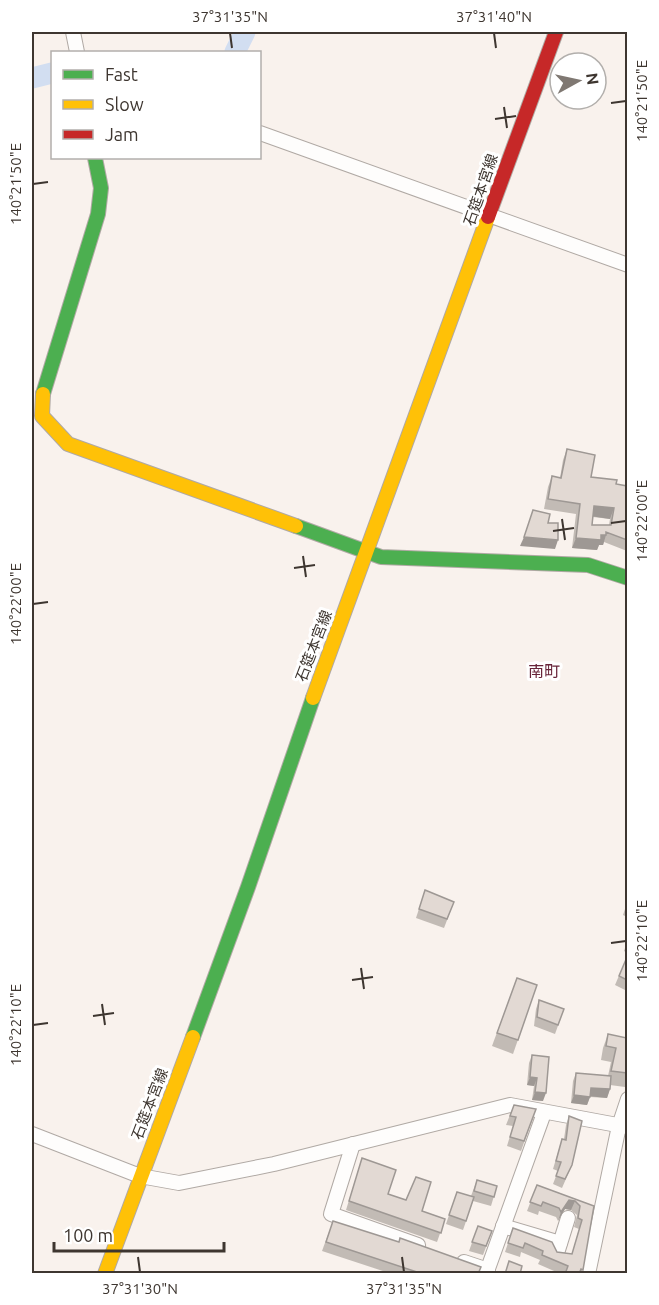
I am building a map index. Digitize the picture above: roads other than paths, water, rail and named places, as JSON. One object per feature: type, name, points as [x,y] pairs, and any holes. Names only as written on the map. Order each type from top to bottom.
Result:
[{"type":"main road","name":"石筵本宮線","points":[[105,1274],[249,887],[316,688],[556,32]]},
{"type":"main road","points":[[95,159],[100,188],[98,214],[75,297],[48,376],[37,417],[58,436],[80,450],[381,557],[588,565],[627,578]]},
{"type":"street","points":[[73,32],[77,51]]},
{"type":"street","points":[[261,133],[627,264]]},
{"type":"street","points":[[588,1274],[623,1126],[627,1099]]},
{"type":"street","points":[[32,1134],[140,1176],[178,1183],[274,1164],[510,1105],[623,1126]]},
{"type":"street","points":[[454,1258],[487,1272],[544,1113]]},
{"type":"street","points":[[353,1144],[331,1214],[432,1250]]},
{"type":"street","points":[[503,1226],[558,1248],[568,1218]]},
{"type":"waterway","points":[[236,51],[245,32]]},
{"type":"waterway","points":[[32,78],[51,73]]},
{"type":"district","name":"南町","points":[[544,671]]}]
